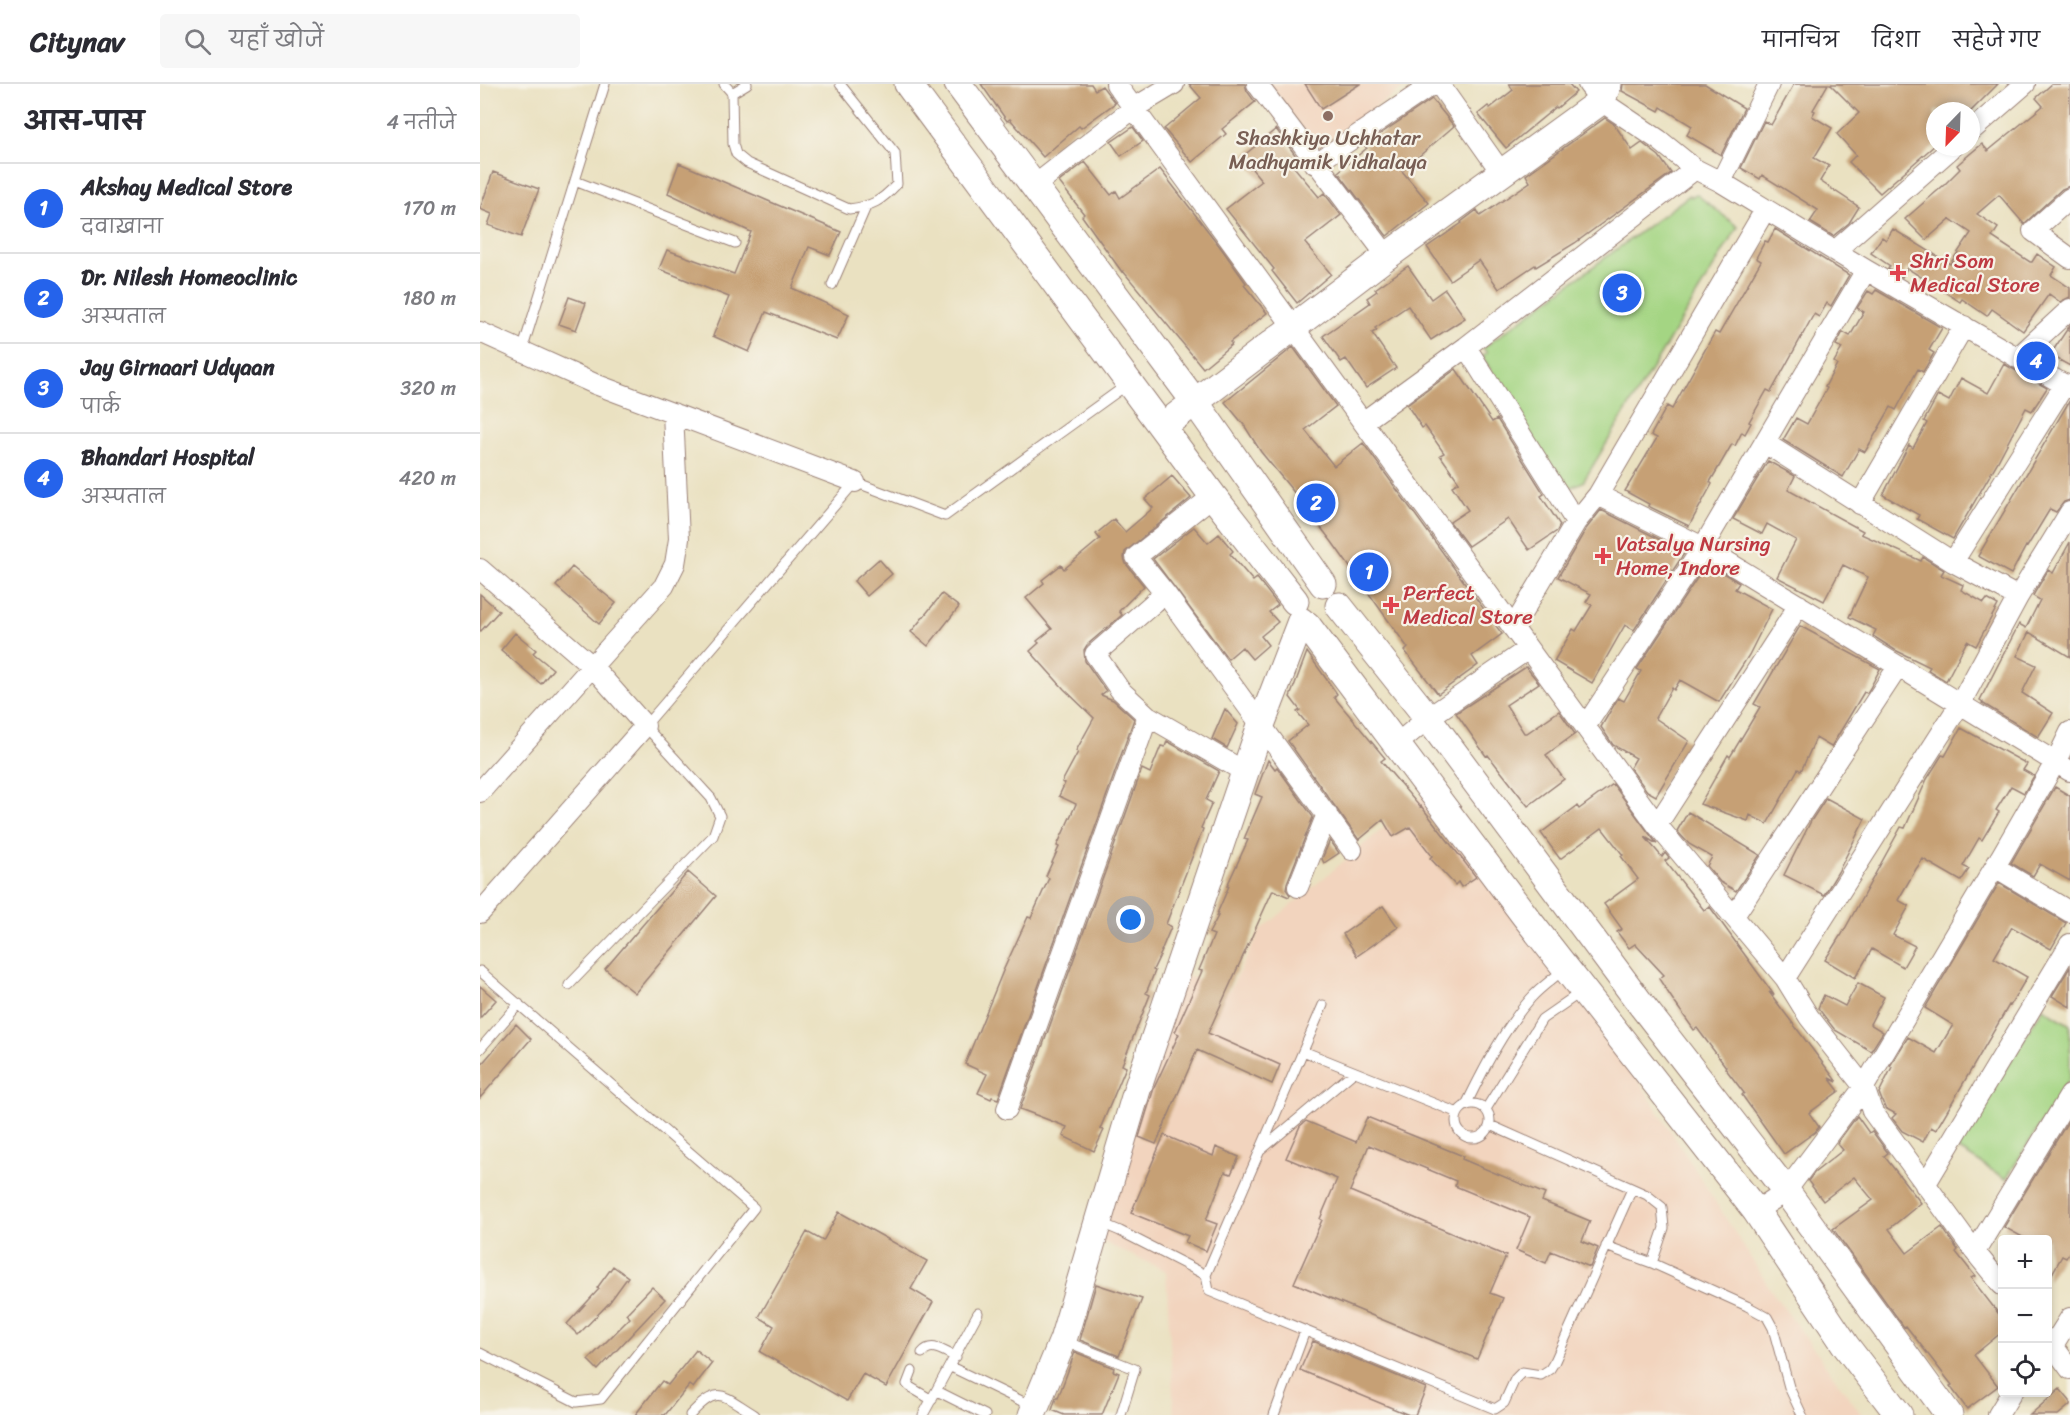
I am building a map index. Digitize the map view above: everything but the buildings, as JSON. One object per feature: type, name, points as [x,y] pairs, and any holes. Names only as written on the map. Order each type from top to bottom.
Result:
[{"type":"street","points":[[908,84],[1525,916],[1756,1211],[1846,1346],[1899,1415]]},
{"type":"street","points":[[958,84],[1195,402],[1323,584],[1335,592],[1339,606],[1428,718],[1640,1003],[1786,1191],[1949,1415]]},
{"type":"street","points":[[1116,84],[1657,825],[1785,978],[1809,1017],[1864,1087],[1872,1111],[1998,1280]]},
{"type":"street","points":[[1034,186],[1134,108],[1174,84]]},
{"type":"street","points":[[1257,84],[1315,164],[1387,256]]},
{"type":"street","points":[[1315,164],[1433,84]]},
{"type":"street","points":[[1439,84],[1501,171]]},
{"type":"street","points":[[1720,182],[1769,84]]},
{"type":"street","points":[[1980,123],[2025,84]]},
{"type":"street","points":[[1162,427],[1501,171],[1599,90],[1695,169],[2067,386],[1953,562]]},
{"type":"street","points":[[1836,250],[1943,156]]},
{"type":"street","points":[[1363,422],[1466,346],[1695,169]]},
{"type":"street","points":[[2070,198],[2033,231],[2070,258]]},
{"type":"street","points":[[1513,628],[1576,522],[1598,495],[1765,210]]},
{"type":"street","points":[[1585,727],[1703,547],[1866,270]]},
{"type":"street","points":[[2017,358],[2070,309]]},
{"type":"street","points":[[1860,504],[1964,326]]},
{"type":"street","points":[[480,332],[595,384],[855,482]]},
{"type":"street","points":[[1466,346],[1576,522]]},
{"type":"street","points":[[480,792],[664,586],[675,564],[679,539],[674,413]]},
{"type":"street","points":[[1765,442],[1953,562],[2018,597]]},
{"type":"street","points":[[1598,495],[1703,547],[2063,766]]},
{"type":"street","points":[[1213,496],[1137,557],[1352,850]]},
{"type":"street","points":[[1785,978],[1960,704],[2018,597],[2070,512]]},
{"type":"street","points":[[480,569],[592,666],[645,726],[480,913]]},
{"type":"street","points":[[1033,1411],[1063,1340],[1137,1090],[1261,725],[1301,616],[1302,588],[1308,584],[1323,584]]},
{"type":"street","points":[[1165,593],[1095,654],[1120,690],[1148,716],[1245,772]]},
{"type":"street","points":[[1657,825],[1799,605]]},
{"type":"street","points":[[1301,616],[1314,628],[1329,624],[1338,613],[1339,606]]},
{"type":"street","points":[[1397,744],[1428,718],[1528,649]]},
{"type":"street","points":[[1734,916],[1898,667]]},
{"type":"street","points":[[1007,1109],[1148,716]]},
{"type":"street","points":[[1756,1211],[1786,1191],[1864,1087],[1995,867],[2063,766],[2070,732]]},
{"type":"street","points":[[1298,887],[1326,814]]},
{"type":"street","points":[[1995,867],[2070,912]]},
{"type":"street","points":[[1925,1185],[2070,944]]},
{"type":"street","points":[[1975,1252],[2070,1095]]},
{"type":"street","points":[[2052,1343],[2070,1318]]},
{"type":"street","points":[[2052,1348],[2070,1369]]},
{"type":"street","points":[[1998,1415],[2009,1397]]},
{"type":"lane","points":[[522,351],[605,84]]},
{"type":"lane","points":[[724,84],[732,93],[733,144],[736,154],[747,163],[849,210],[881,201],[897,184],[895,153],[840,84]]},
{"type":"lane","points":[[732,93],[747,84]]},
{"type":"lane","points":[[575,181],[735,243]]},
{"type":"lane","points":[[832,285],[866,207]]},
{"type":"lane","points":[[569,985],[713,836],[720,816],[711,798],[645,726],[855,482],[945,516],[1130,382]]},
{"type":"lane","points":[[1466,1105],[1477,1104],[1486,1109],[1490,1125],[1484,1134],[1473,1138],[1459,1130],[1456,1125],[1458,1113],[1466,1105],[1484,1068],[1520,1012],[1541,988],[1566,968]]},
{"type":"lane","points":[[480,971],[754,1208],[601,1399],[576,1402],[480,1353]]},
{"type":"lane","points":[[1486,1109],[1542,1019],[1583,990]]},
{"type":"lane","points":[[480,1048],[519,1004]]},
{"type":"lane","points":[[1323,1005],[1206,1275],[1209,1292],[1485,1406],[1495,1409],[1504,1403]]},
{"type":"lane","points":[[1303,1051],[1458,1113]]},
{"type":"lane","points":[[1259,1151],[1354,1072]]},
{"type":"lane","points":[[1490,1125],[1647,1196],[1662,1207],[1664,1228],[1652,1263]]},
{"type":"lane","points":[[1500,1415],[1515,1378],[1522,1372],[1541,1375],[1550,1369],[1632,1189]]},
{"type":"lane","points":[[1099,1222],[1206,1275]]},
{"type":"lane","points":[[1606,1246],[1652,1263],[1767,1317],[1773,1328],[1789,1387],[1802,1415]]},
{"type":"lane","points":[[923,1415],[978,1314]]},
{"type":"lane","points":[[1274,1415],[1305,1331]]},
{"type":"lane","points":[[1063,1340],[1135,1369],[1120,1415]]},
{"type":"lane","points":[[922,1353],[927,1347],[934,1347],[956,1357]]},
{"type":"lane","points":[[951,1367],[1033,1411]]},
{"type":"lane","points":[[912,1371],[907,1379],[910,1388],[985,1415]]},
{"type":"lane","points":[[690,1415],[709,1396],[718,1395],[755,1415]]},
{"type":"shaded area","name":"Shashkiya Uchhatar Madhyamik Vidhalaya","points":[[1269,84],[1409,84],[1317,148]]},
{"type":"shaded area","points":[[1422,796],[1608,1032],[1773,1293],[1862,1415],[1174,1415],[1166,1271],[1094,1238],[1179,973],[1229,991],[1260,931]]},
{"type":"green space","points":[[1696,194],[1738,227],[1583,482],[1565,490],[1482,356],[1487,353],[1483,348],[1690,195],[1691,197]]},
{"type":"green space","points":[[2043,1008],[2070,1025],[2070,1078],[2006,1179],[1956,1148]]},
{"type":"place","name":"Shashkiya Uchhatar Madhyamik Vidhalaya","points":[[1328,116]]},
{"type":"place","name":"Shri Som Medical Store","points":[[1898,273]]},
{"type":"place","name":"Jay Girnaari Udyaan","points":[[1622,293]]},
{"type":"place","name":"Bhandari Hospital","points":[[2036,361]]},
{"type":"place","name":"Dr. Nilesh Homeoclinic","points":[[1316,503]]},
{"type":"place","name":"Vatsalya Nursing Home, Indore","points":[[1603,556]]},
{"type":"place","name":"Akshay Medical Store","points":[[1369,572]]},
{"type":"place","name":"Perfect Medical Store","points":[[1391,605]]}]
